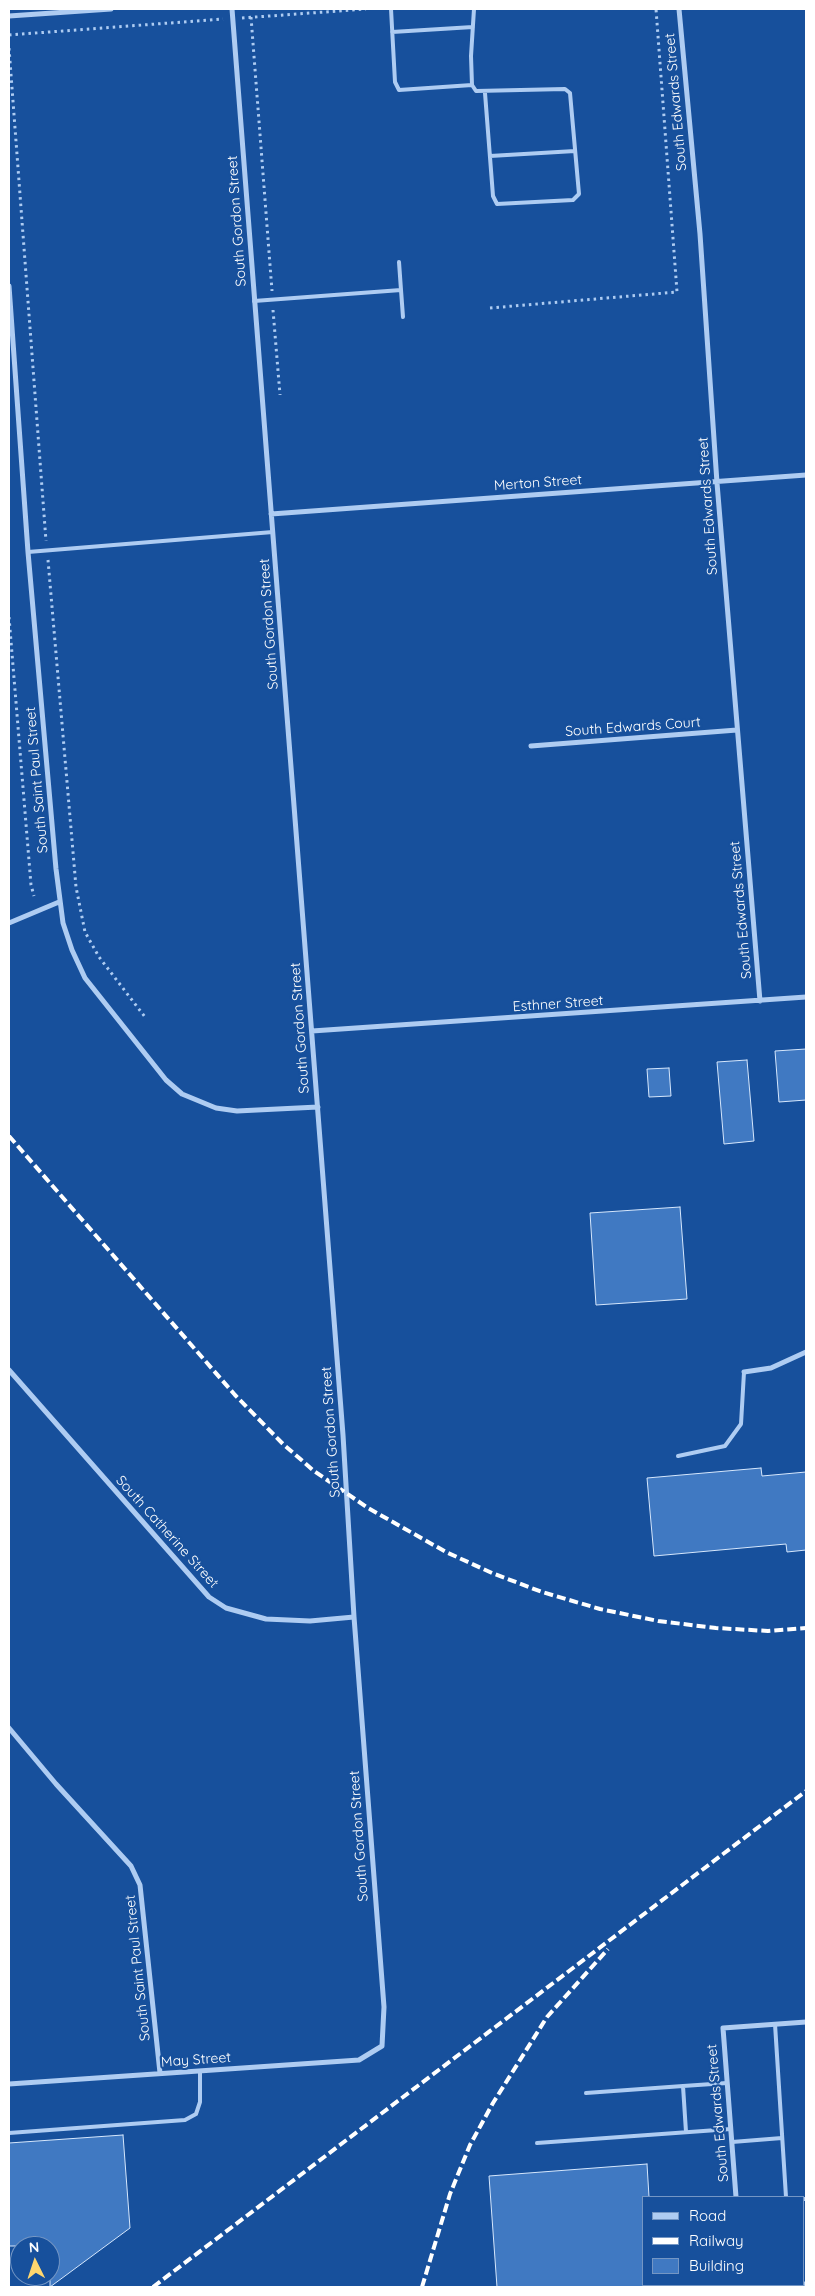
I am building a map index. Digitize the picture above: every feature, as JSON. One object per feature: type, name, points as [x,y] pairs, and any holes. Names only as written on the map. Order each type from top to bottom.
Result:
[{"type":"street","points":[[9,16],[111,9]]},
{"type":"street","name":"South Gordon Street","points":[[232,9],[343,1435],[354,1617],[384,2007],[382,2046]]},
{"type":"street","name":"South Edwards Street","points":[[679,9],[700,234],[716,483],[760,1001]]},
{"type":"street","name":"South Saint Paul Street","points":[[9,286],[28,552],[59,902],[69,941],[85,978],[166,1080],[182,1094],[216,1108],[237,1111],[318,1107]]},
{"type":"street","name":"Merton Street","points":[[271,514],[806,475]]},
{"type":"street","name":"South Edwards Court","points":[[531,746],[737,730]]},
{"type":"street","points":[[9,923],[59,902]]},
{"type":"street","name":"Esthner Street","points":[[312,1031],[806,998]]},
{"type":"street","points":[[744,1372],[771,1368],[806,1352]]},
{"type":"street","name":"South Catherine Street","points":[[9,1370],[209,1597],[226,1608],[266,1619],[310,1621],[354,1617]]},
{"type":"street","name":"South Saint Paul Street","points":[[9,1728],[56,1784],[131,1866],[140,1885],[160,2074]]},
{"type":"street","points":[[775,2024],[806,2022]]},
{"type":"street","name":"South Edwards Street","points":[[736,2196],[723,2028],[775,2024]]},
{"type":"street","name":"May Street","points":[[9,2084],[359,2060],[382,2046]]},
{"type":"lane","points":[[391,9],[395,82],[399,90],[472,85]]},
{"type":"lane","points":[[474,9],[471,56],[472,85],[476,91],[565,89],[570,93],[579,194],[573,200],[497,204],[493,196],[485,92]]},
{"type":"lane","points":[[392,32],[473,28]]},
{"type":"lane","points":[[490,156],[575,151]]},
{"type":"lane","points":[[399,262],[403,317]]},
{"type":"lane","points":[[254,301],[400,290]]},
{"type":"lane","points":[[28,552],[273,532]]},
{"type":"lane","points":[[678,1456],[725,1446],[741,1424],[744,1372]]},
{"type":"lane","points":[[775,2024],[786,2196]]},
{"type":"lane","points":[[9,2133],[185,2120],[196,2114],[200,2102],[200,2071]]},
{"type":"lane","points":[[586,2093],[727,2083]]},
{"type":"lane","points":[[683,2086],[686,2132]]},
{"type":"lane","points":[[537,2143],[731,2129]]},
{"type":"lane","points":[[732,2142],[782,2138]]},
{"type":"lane","points":[[756,2287],[772,2286]]},
{"type":"path","points":[[9,35],[366,9]]},
{"type":"path","points":[[490,308],[677,292],[656,9]]},
{"type":"path","points":[[251,17],[280,395]]},
{"type":"path","points":[[9,617],[31,886],[34,896]]},
{"type":"building","points":[[806,1049],[806,1100],[779,1102],[775,1051]]},
{"type":"building","points":[[747,1060],[754,1141],[724,1144],[717,1062]]},
{"type":"building","points":[[669,1068],[671,1096],[649,1097],[647,1069]]},
{"type":"building","points":[[680,1207],[687,1299],[596,1305],[590,1213]]},
{"type":"building","points":[[761,1468],[762,1476],[806,1472],[806,1550],[787,1552],[786,1544],[654,1556],[647,1478]]},
{"type":"building","points":[[123,2135],[130,2228],[60,2280],[60,2236],[10,2236],[9,2246],[9,2143]]},
{"type":"building","points":[[647,2164],[649,2196],[642,2196],[642,2286],[644,2287],[497,2287],[489,2176]]},
{"type":"railway","points":[[9,1136],[235,1395],[283,1444],[314,1471],[368,1508],[446,1552],[492,1573],[542,1592],[600,1609],[658,1621],[716,1628],[768,1631],[806,1628]]},
{"type":"railway","points":[[153,2287],[806,1791]]},
{"type":"railway","points":[[422,2287],[450,2194],[470,2145],[493,2103],[547,2017],[608,1949]]}]
